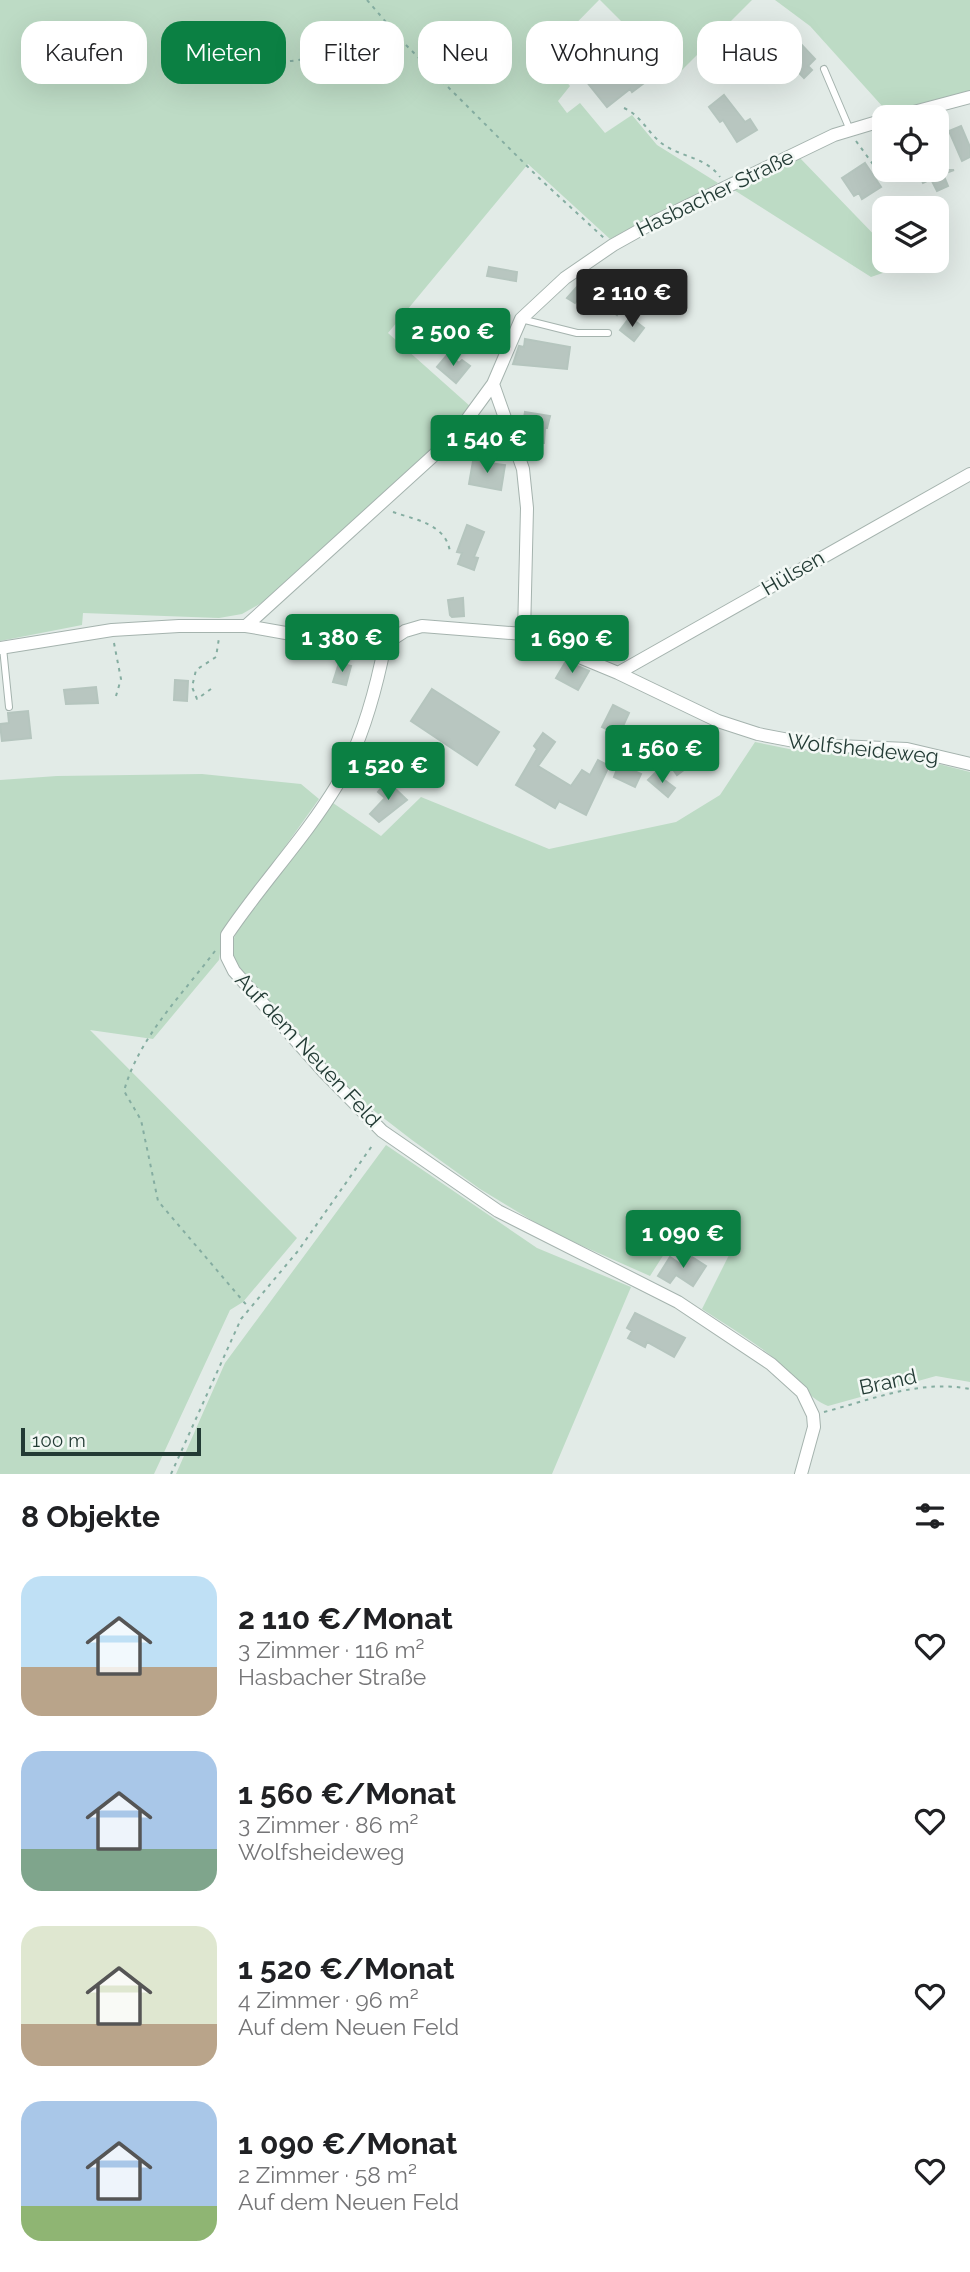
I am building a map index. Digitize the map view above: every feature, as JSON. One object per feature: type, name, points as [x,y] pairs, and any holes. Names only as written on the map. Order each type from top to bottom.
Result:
[{"type":"street","points":[[940,105],[970,97]]},
{"type":"street","name":"Hasbacher Straße","points":[[246,626],[455,436],[494,384],[522,319],[547,292],[612,245],[726,186],[872,124]]},
{"type":"street","points":[[494,384],[523,469],[527,508],[524,634]]},
{"type":"street","name":"Hülsen","points":[[618,673],[970,474]]},
{"type":"street","points":[[2,648],[112,630],[246,626],[297,635],[385,644],[379,674],[349,758],[321,810],[227,935]]},
{"type":"street","name":"Wolfsheideweg","points":[[385,644],[405,631],[422,626],[524,634],[618,673],[718,721],[777,739],[815,745],[907,749],[970,764]]},
{"type":"street","name":"Auf dem Neuen Feld","points":[[227,935],[227,957],[234,971],[324,1072],[382,1130],[498,1211],[678,1302],[771,1364],[802,1392],[813,1415]]},
{"type":"street","points":[[802,1474],[812,1441],[813,1415]]},
{"type":"lane","points":[[824,69],[850,131]]},
{"type":"lane","points":[[522,319],[578,332],[608,333]]},
{"type":"lane","points":[[2,648],[9,707]]},
{"type":"path","points":[[367,0],[384,21]]},
{"type":"path","points":[[404,41],[540,179],[612,245]]},
{"type":"path","points":[[624,108],[636,114],[666,146],[716,170],[726,186]]},
{"type":"path","points":[[850,131],[872,162]]},
{"type":"path","points":[[378,506],[441,530],[449,542],[450,552]]},
{"type":"path","points":[[211,689],[197,699],[192,687],[196,670],[216,657],[221,627]]},
{"type":"path","points":[[112,630],[121,679],[116,696]]},
{"type":"path","points":[[349,758],[384,778]]},
{"type":"path","points":[[227,935],[164,1015],[131,1066],[124,1091],[144,1131],[158,1201],[249,1308]]},
{"type":"path","points":[[171,1474],[241,1319],[298,1251],[382,1130]]},
{"type":"path","name":"Brand","points":[[813,1415],[901,1391],[937,1386],[970,1389]]},
{"type":"green space","points":[[0,0],[599,0],[578,21],[526,21],[526,84],[568,84],[570,86],[558,101],[567,113],[580,103],[605,133],[632,115],[657,145],[718,183],[610,239],[528,164],[388,333],[471,407],[436,445],[265,601],[242,614],[219,618],[83,613],[82,625],[0,641]]},
{"type":"green space","points":[[600,0],[752,0],[731,21],[697,21],[697,55],[683,69],[683,21],[621,21]]},
{"type":"green space","points":[[775,0],[970,0],[970,101],[949,105],[881,105],[810,26]]},
{"type":"green space","points":[[799,157],[872,233],[872,273],[883,273],[871,277],[734,190]]},
{"type":"green space","points":[[755,742],[794,750],[907,756],[970,772],[970,1382],[936,1376],[828,1406],[820,1402],[766,1352],[702,1309],[730,1253],[682,1226],[650,1276],[551,1232],[480,1189],[364,1103],[259,996],[241,974],[234,960],[234,938],[245,915],[333,803],[381,836],[421,797],[549,849],[676,822],[720,795]]},
{"type":"green space","points":[[202,774],[301,784],[319,799],[229,925],[222,940],[219,960],[153,1039],[90,1030],[297,1238],[243,1302],[230,1310],[154,1474],[0,1474],[0,780],[57,776]]},
{"type":"green space","points":[[386,1145],[537,1248],[631,1287],[552,1474],[176,1474],[225,1363]]},
{"type":"building","points":[[802,45],[815,59],[808,66],[812,70],[804,78]]},
{"type":"building","points":[[588,84],[643,84],[632,92],[630,89],[607,107]]},
{"type":"building","points":[[724,95],[745,122],[750,119],[757,130],[737,142],[723,120],[720,122],[709,107]]},
{"type":"building","points":[[961,126],[970,147],[970,157],[962,161],[949,131]]},
{"type":"building","points":[[865,163],[872,174],[872,182],[878,182],[881,187],[862,199],[859,193],[854,196],[842,178]]},
{"type":"building","points":[[932,182],[946,182],[948,186],[937,191]]},
{"type":"building","points":[[489,267],[517,272],[516,281],[487,276]]},
{"type":"building","points":[[591,271],[597,275],[575,303],[567,298]]},
{"type":"building","points":[[621,277],[637,289],[617,315],[601,303]]},
{"type":"building","points":[[630,317],[644,328],[634,341],[620,330]]},
{"type":"building","points":[[525,339],[570,347],[567,369],[513,364],[519,346],[524,347]]},
{"type":"building","points":[[448,354],[459,363],[462,360],[470,366],[456,383],[437,367]]},
{"type":"building","points":[[525,412],[550,416],[545,428],[544,443],[532,443],[533,426],[523,424]]},
{"type":"building","points":[[482,426],[492,436],[478,451],[467,441]]},
{"type":"building","points":[[473,461],[505,465],[501,490],[469,484]]},
{"type":"building","points":[[467,525],[484,532],[474,557],[478,558],[474,570],[458,564],[462,553],[457,552]]},
{"type":"building","points":[[463,598],[464,616],[452,617],[448,600]]},
{"type":"building","points":[[566,661],[589,671],[578,690],[556,678]]},
{"type":"building","points":[[339,663],[351,666],[346,685],[333,682]]},
{"type":"building","points":[[175,680],[188,681],[187,701],[174,700]]},
{"type":"building","points":[[96,687],[98,703],[66,704],[64,690]]},
{"type":"building","points":[[432,689],[499,732],[477,765],[411,721]]},
{"type":"building","points":[[613,705],[629,713],[619,735],[602,727]]},
{"type":"building","points":[[28,711],[31,738],[2,741],[0,724],[9,723],[8,713]]},
{"type":"building","points":[[543,733],[555,742],[538,766],[571,786],[582,770],[590,775],[598,760],[609,766],[586,815],[559,801],[555,808],[516,785]]},
{"type":"building","points":[[677,749],[689,766],[677,775],[665,758]]},
{"type":"building","points":[[619,764],[641,774],[635,787],[614,777]]},
{"type":"building","points":[[655,773],[675,788],[668,797],[648,780]]},
{"type":"building","points":[[387,781],[407,800],[379,822],[370,814],[385,798],[378,792]]},
{"type":"building","points":[[689,1255],[706,1266],[693,1286],[676,1275],[670,1283],[658,1276],[670,1257],[682,1265]]},
{"type":"building","points":[[635,1313],[685,1338],[674,1357],[647,1342],[645,1347],[628,1338],[632,1331],[627,1328]]}]
